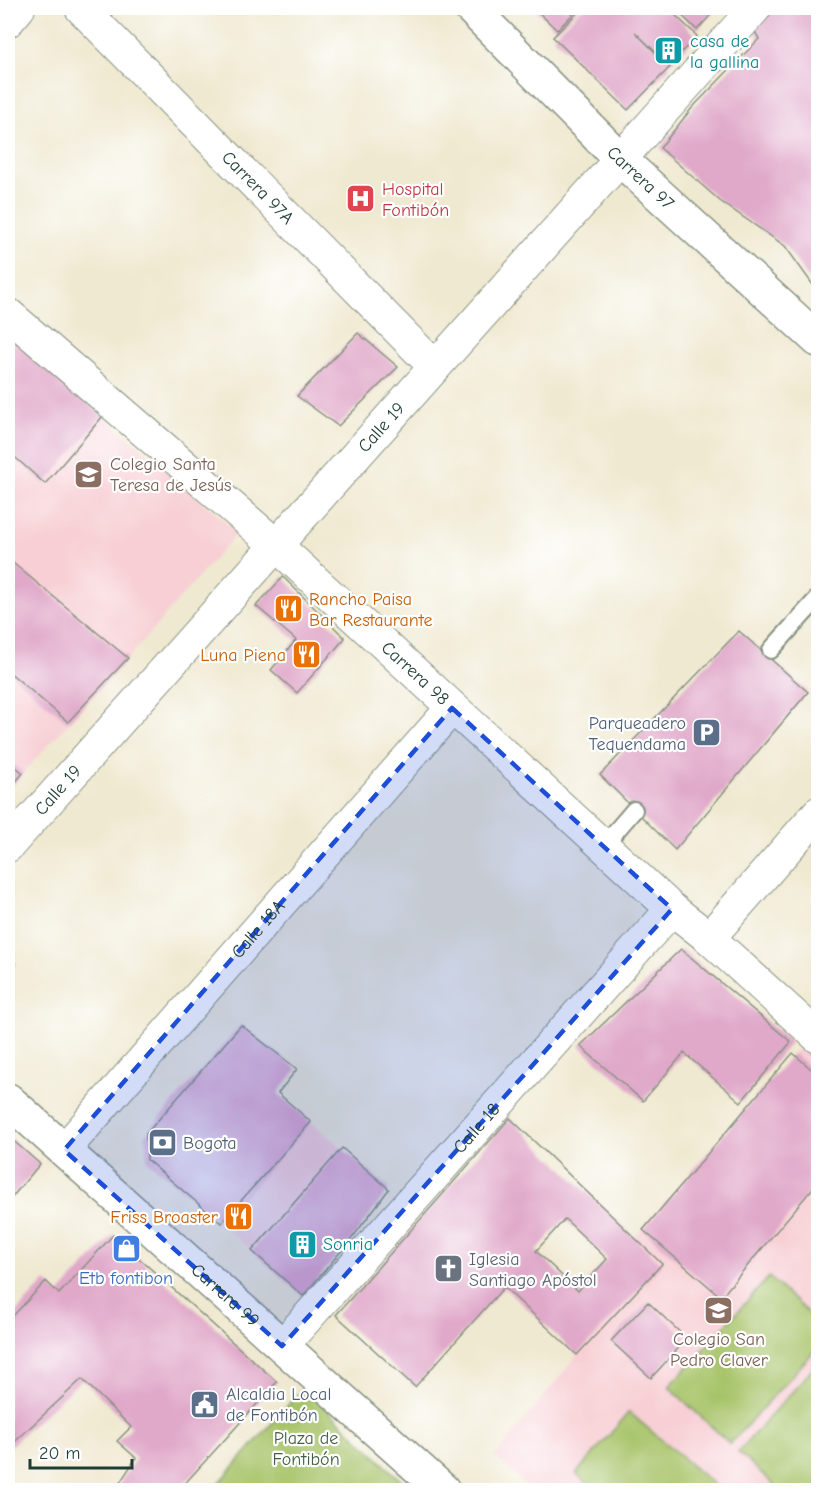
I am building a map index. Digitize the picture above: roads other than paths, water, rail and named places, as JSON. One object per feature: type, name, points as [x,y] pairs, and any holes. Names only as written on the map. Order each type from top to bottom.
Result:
[{"type":"main road","name":"Carrera 97","points":[[471,8],[620,159],[819,340]]},
{"type":"main road","name":"Carrera 99","points":[[8,1100],[443,1491]]},
{"type":"street","points":[[8,21],[19,8]]},
{"type":"street","name":"Carrera 97A","points":[[81,8],[435,367]]},
{"type":"street","name":"Calle 19","points":[[10,839],[276,545],[755,8]]},
{"type":"street","name":"Carrera 98","points":[[8,314],[276,545],[672,909],[709,938],[819,1037]]},
{"type":"street","name":"Calle 18A","points":[[64,1150],[452,708]]},
{"type":"street","points":[[709,938],[819,813]]},
{"type":"street","name":"Calle 18","points":[[282,1346],[672,909]]},
{"type":"lane","points":[[771,650],[819,598]]},
{"type":"lane","points":[[603,846],[634,810]]},
{"type":"place","name":"casa de la gallina","points":[[669,51]]},
{"type":"place","name":"Hospital Fontibón","points":[[361,199]]},
{"type":"place","name":"Colegio Santa Teresa de Jesús","points":[[89,474]]},
{"type":"place","name":"Rancho Paisa Bar Restaurante","points":[[288,609]]},
{"type":"place","name":"Luna Piena","points":[[307,655]]},
{"type":"place","name":"Parqueadero Tequendama","points":[[707,733]]},
{"type":"place","name":"Bogota","points":[[162,1143]]},
{"type":"place","name":"Friss Broaster","points":[[239,1217]]},
{"type":"place","name":"Sonria","points":[[302,1244]]},
{"type":"place","name":"Etb fontibon","points":[[126,1249]]},
{"type":"place","name":"Iglesia Santiago Apóstol","points":[[448,1269]]},
{"type":"place","name":"Colegio San Pedro Claver","points":[[719,1310]]},
{"type":"place","name":"Alcaldia Local de Fontibón","points":[[205,1404]]},
{"type":"park label","name":"Plaza de Fontibón","points":[[306,1448]]}]
